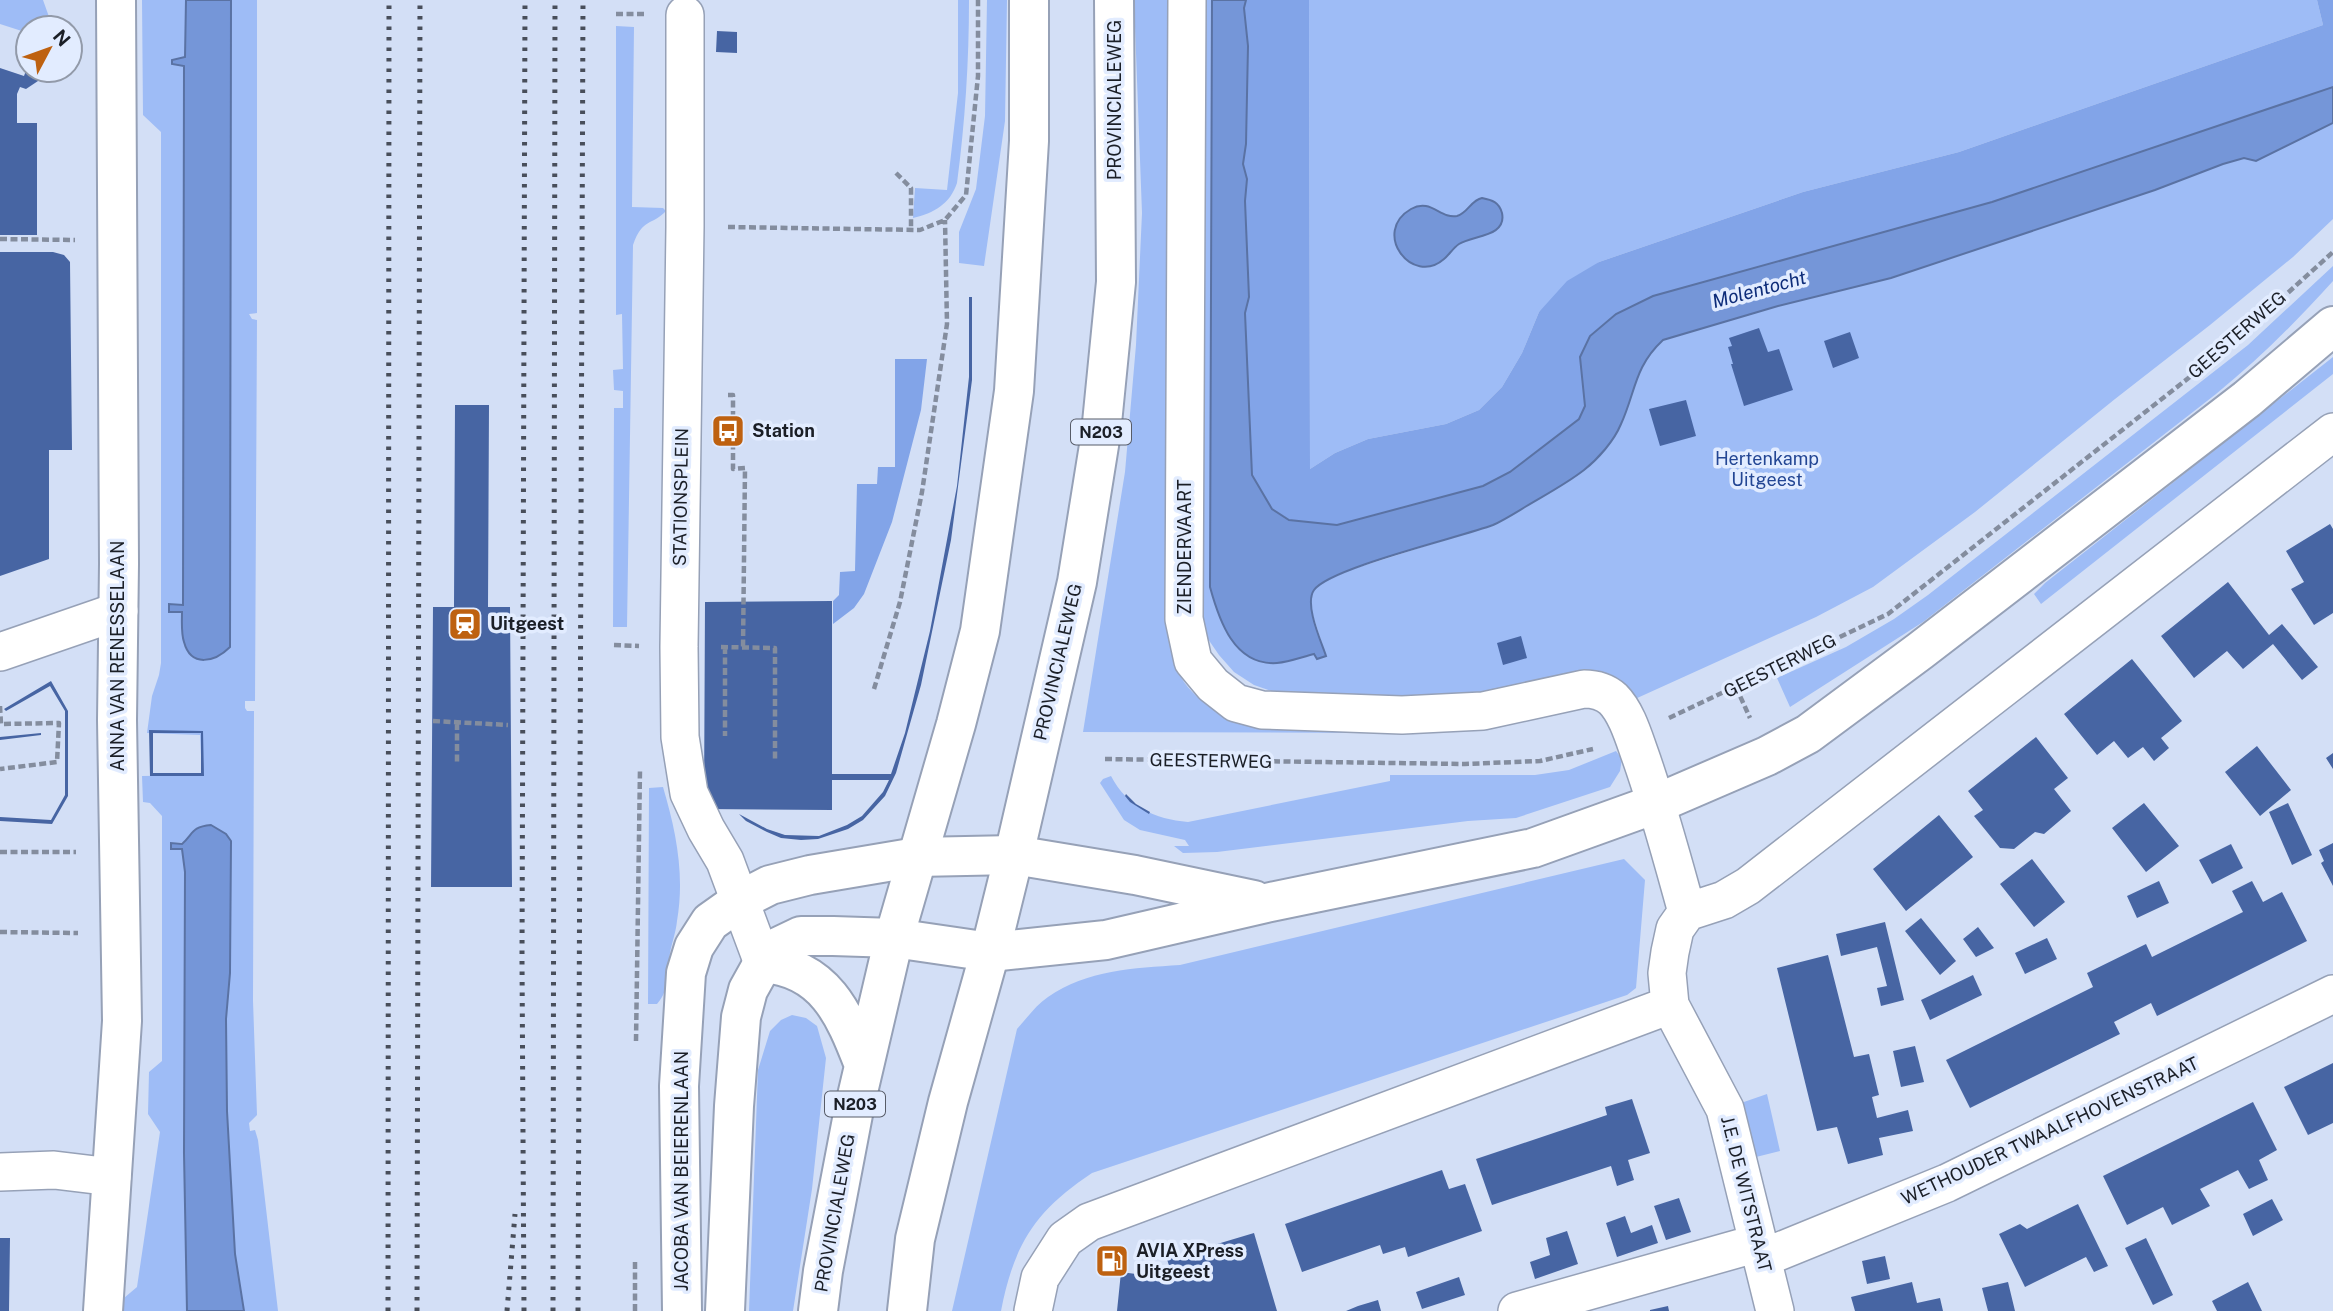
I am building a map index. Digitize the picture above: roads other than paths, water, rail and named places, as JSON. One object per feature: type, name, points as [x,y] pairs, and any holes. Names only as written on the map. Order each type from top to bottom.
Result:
[{"type":"main road","name":"ANNA VAN RENESSELAAN","points":[[103,1311],[122,1021],[117,720],[119,611],[116,0]]},
{"type":"main road","name":"PROVINCIALEWEG","points":[[818,1311],[823,1271],[864,1065],[894,938],[980,631],[1014,391],[1029,141],[1029,0]]},
{"type":"main road","name":"PROVINCIALEWEG","points":[[906,1311],[915,1239],[948,1102],[1014,855],[1077,582],[1101,433],[1116,282],[1114,0]]},
{"type":"main road","points":[[725,1311],[734,1106],[741,1017],[748,990],[763,963],[778,947],[801,936],[894,938],[990,952],[1106,940],[1266,903],[1533,848],[1658,803],[1808,734],[1931,643],[2247,399],[2333,326]]},
{"type":"main road","points":[[917,857],[1014,855],[1135,875],[1266,903]]},
{"type":"main road","name":"JACOBA VAN BEIERENLAAN","points":[[682,1311],[678,1086],[686,973],[694,947],[710,922],[741,900],[770,885],[810,875],[917,857]]},
{"type":"main road","points":[[763,963],[782,965],[816,981],[848,1024],[864,1065]]},
{"type":"street","name":"ZIENDERVAART","points":[[1187,0],[1184,619],[1193,661],[1213,685],[1237,704],[1262,710],[1402,715],[1483,711],[1584,689],[1597,690],[1612,698],[1619,707],[1633,735],[1658,803]]},
{"type":"street","name":"STATIONSPLEIN","points":[[685,15],[680,737],[689,793],[741,900],[763,963]]},
{"type":"street","points":[[1658,803],[1687,912],[1724,900],[1748,886],[2333,432]]},
{"type":"street","points":[[0,652],[119,611]]},
{"type":"street","name":"J.E. DE WITSTRAAT","points":[[1687,912],[1675,929],[1670,952],[1667,973],[1670,1005],[1725,1109],[1775,1311]]},
{"type":"street","name":"WETHOUDER TWAALFHOVENSTRAAT","points":[[1517,1311],[1761,1250],[1947,1184],[2333,994]]},
{"type":"street","points":[[1033,1311],[1040,1278],[1065,1239],[1089,1222],[1670,1005]]},
{"type":"street","points":[[0,1171],[54,1170],[112,1177]]},
{"type":"water","points":[[186,0],[231,0],[230,647],[211,659],[204,660],[192,656],[187,650],[182,635],[182,612],[169,612],[169,604],[183,605],[184,66],[172,64],[172,60],[185,57]]},
{"type":"water","name":"Molentocht","points":[[1212,0],[1246,0],[1244,8],[1248,46],[1246,144],[1243,164],[1247,179],[1245,201],[1249,297],[1245,313],[1252,475],[1272,509],[1289,520],[1337,525],[1483,486],[1510,472],[1579,419],[1585,406],[1580,357],[1590,336],[1616,314],[1653,296],[1992,202],[2333,87],[2333,123],[2256,161],[2244,158],[2223,164],[2155,190],[1891,278],[1778,306],[1663,340],[1646,360],[1614,437],[1584,470],[1493,525],[1369,563],[1325,581],[1314,590],[1311,604],[1314,623],[1326,656],[1317,659],[1314,654],[1277,663],[1262,662],[1239,649],[1231,638],[1218,613],[1210,587]]},
{"type":"water","points":[[1482,198],[1495,202],[1501,209],[1502,221],[1494,231],[1459,244],[1444,259],[1432,266],[1409,262],[1400,253],[1395,242],[1395,230],[1400,219],[1411,209],[1424,206],[1445,215],[1457,216]]},
{"type":"water","points":[[211,825],[226,834],[231,841],[230,973],[226,1019],[227,1111],[235,1254],[244,1311],[187,1311],[184,1153],[185,872],[182,849],[171,849],[171,843],[182,844],[196,829]]},
{"type":"railway","points":[[388,1311],[389,0]]},
{"type":"railway","points":[[417,1311],[420,0]]},
{"type":"railway","points":[[524,1311],[522,959],[525,0]]},
{"type":"railway","points":[[553,1311],[555,0]]},
{"type":"railway","points":[[578,1311],[583,0]]},
{"type":"railway","points":[[507,1311],[515,1214]]},
{"type":"place","name":"Station","points":[[728,431]]},
{"type":"place","name":"Uitgeest","points":[[465,624]]},
{"type":"place","name":"AVIA XPress Uitgeest","points":[[1112,1261]]},
{"type":"park label","name":"Hertenkamp Uitgeest","points":[[1767,469]]}]
